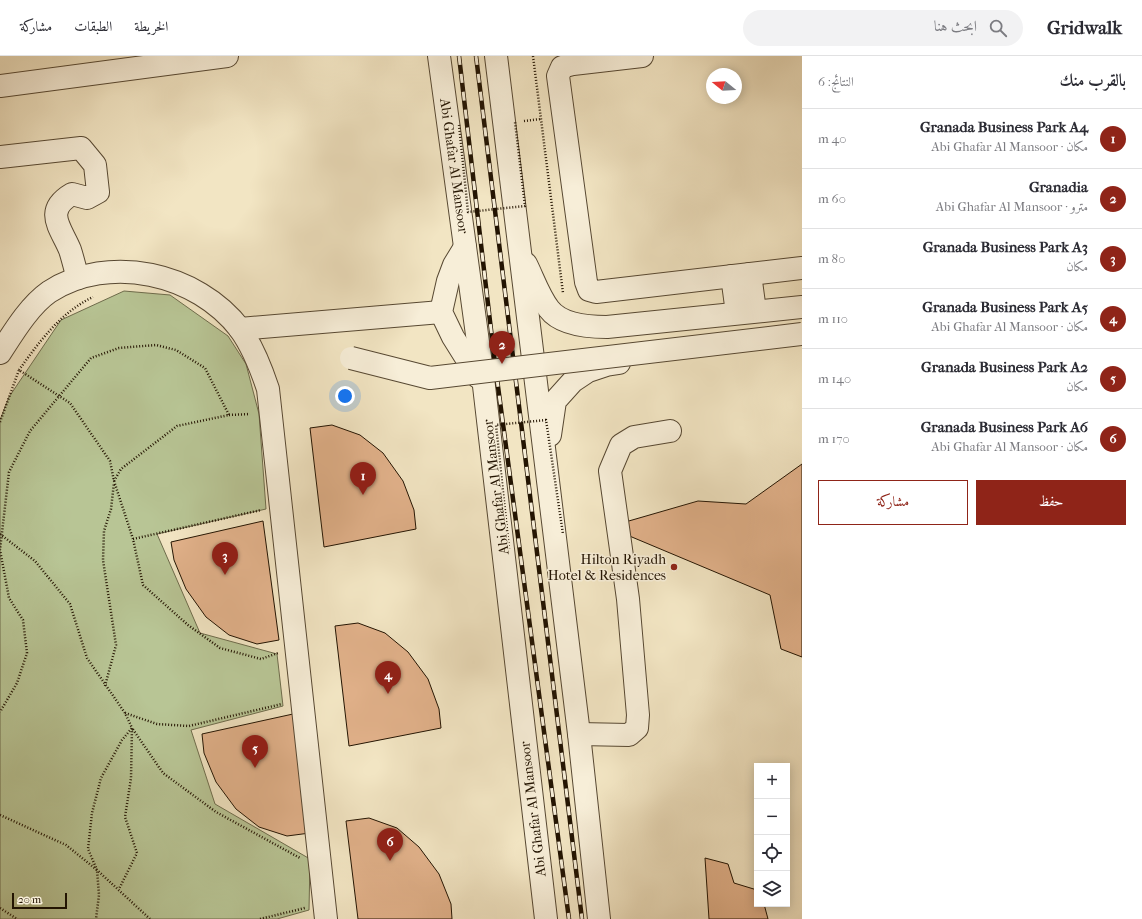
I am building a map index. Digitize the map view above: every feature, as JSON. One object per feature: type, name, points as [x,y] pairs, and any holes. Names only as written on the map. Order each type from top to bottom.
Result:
[{"type":"street","points":[[0,86],[227,56]]},
{"type":"street","name":"Abi Ghafar Al Mansoor","points":[[439,56],[484,386],[546,919]]},
{"type":"street","points":[[496,56],[579,734],[599,919]]},
{"type":"street","points":[[642,56],[572,64],[562,67],[558,76],[586,282],[589,290],[596,292],[802,268]]},
{"type":"street","points":[[0,157],[81,148],[95,165],[98,192],[87,198],[72,194],[61,200],[57,209],[56,222],[70,250],[78,278]]},
{"type":"street","points":[[465,247],[454,264],[448,281],[442,312],[453,337],[465,352],[484,386]]},
{"type":"street","points":[[520,251],[549,310],[567,321],[586,327],[607,327],[802,307]]},
{"type":"street","points":[[0,353],[22,319],[48,293],[78,278],[122,271],[161,276],[196,292],[215,304],[240,329],[257,358],[268,389],[325,911]]},
{"type":"street","points":[[741,275],[746,312]]},
{"type":"street","points":[[240,329],[442,312]]},
{"type":"street","points":[[350,358],[430,378],[802,334]]},
{"type":"street","points":[[546,464],[555,401],[573,381],[588,371],[606,365],[802,341]]},
{"type":"street","points":[[579,734],[629,735],[637,728],[638,715],[628,598],[610,471],[621,445],[634,437],[670,431]]},
{"type":"path","points":[[533,56],[567,321]]},
{"type":"path","points":[[459,125],[468,212],[525,206],[515,122],[541,119]]},
{"type":"path","points":[[0,422],[19,370],[39,341],[77,305],[99,294]]},
{"type":"path","points":[[0,712],[17,683],[27,653],[23,620],[10,598],[0,550],[9,472],[30,431],[91,358],[119,348],[156,345],[176,350],[205,368],[229,415],[177,426],[121,469],[114,481],[111,509],[104,531],[103,560],[116,645],[105,686]]},
{"type":"path","points":[[19,370],[70,403],[110,460],[114,481],[133,539],[143,585],[188,625],[220,648],[261,659],[296,647]]},
{"type":"path","points":[[509,549],[496,425],[546,420],[563,534]]},
{"type":"path","points":[[133,539],[280,505]]},
{"type":"path","points":[[1,534],[35,561],[70,604],[87,658],[125,713],[132,728],[163,773],[216,812],[321,870]]},
{"type":"path","points":[[125,713],[157,724],[189,726],[302,700]]},
{"type":"path","points":[[96,919],[99,895],[98,870],[88,849],[92,814],[101,778],[122,740],[132,728]]},
{"type":"path","points":[[119,889],[137,853],[125,817],[131,778],[132,728]]},
{"type":"path","points":[[0,815],[66,845],[98,870],[150,919]]},
{"type":"path","points":[[0,908],[17,919]]},
{"type":"path","points":[[260,919],[325,911]]},
{"type":"green space","points":[[124,291],[170,295],[228,336],[246,364],[259,414],[266,509],[157,534],[200,633],[277,654],[283,706],[191,730],[215,804],[310,859],[309,910],[277,919],[0,919],[0,420],[9,397],[61,320]]},
{"type":"building","points":[[332,425],[360,435],[383,453],[403,481],[414,510],[416,529],[324,547],[310,428]]},
{"type":"building","points":[[802,464],[802,657],[781,649],[770,595],[608,527],[698,501],[746,504]]},
{"type":"building","points":[[263,521],[279,640],[257,644],[229,635],[206,617],[186,589],[174,560],[171,542]]},
{"type":"building","points":[[358,623],[385,633],[408,652],[428,679],[439,709],[441,728],[349,746],[335,626]]},
{"type":"building","points":[[293,714],[310,833],[287,836],[259,827],[236,809],[216,782],[204,753],[202,734]]},
{"type":"building","points":[[369,818],[397,828],[419,847],[439,874],[451,904],[452,919],[358,919],[346,821]]},
{"type":"building","points":[[705,858],[728,864],[734,883],[754,889],[754,907],[765,907],[768,919],[709,919]]},
{"type":"railway","points":[[459,56],[495,364],[569,919]]},
{"type":"railway","points":[[476,56],[582,919]]},
{"type":"place","name":"Granadia","points":[[502,364]]},
{"type":"place","name":"Granada Business Park A4","points":[[363,495]]},
{"type":"place","name":"Hilton Riyadh Hotel & Residences","points":[[674,567]]},
{"type":"place","name":"Granada Business Park A3","points":[[225,575]]},
{"type":"place","name":"Granada Business Park A5","points":[[388,694]]},
{"type":"place","name":"Granada Business Park A2","points":[[255,768]]},
{"type":"place","name":"Granada Business Park A6","points":[[390,861]]}]
